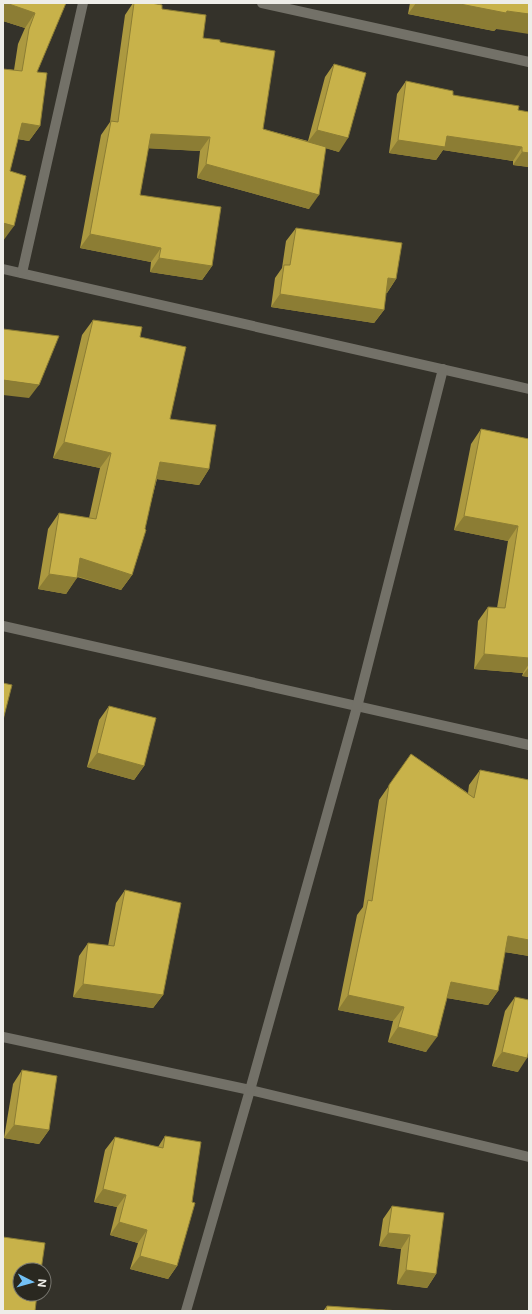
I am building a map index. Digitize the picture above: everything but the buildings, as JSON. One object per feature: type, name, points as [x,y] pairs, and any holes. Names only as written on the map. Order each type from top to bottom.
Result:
[{"type":"street","points":[[22,273],[83,3]]},
{"type":"street","points":[[262,3],[529,62]]},
{"type":"street","points":[[3,269],[443,370],[529,388]]},
{"type":"street","points":[[186,1311],[250,1090],[357,707],[443,370]]},
{"type":"street","points":[[3,626],[529,745]]},
{"type":"street","points":[[3,1037],[250,1090],[529,1157]]}]
